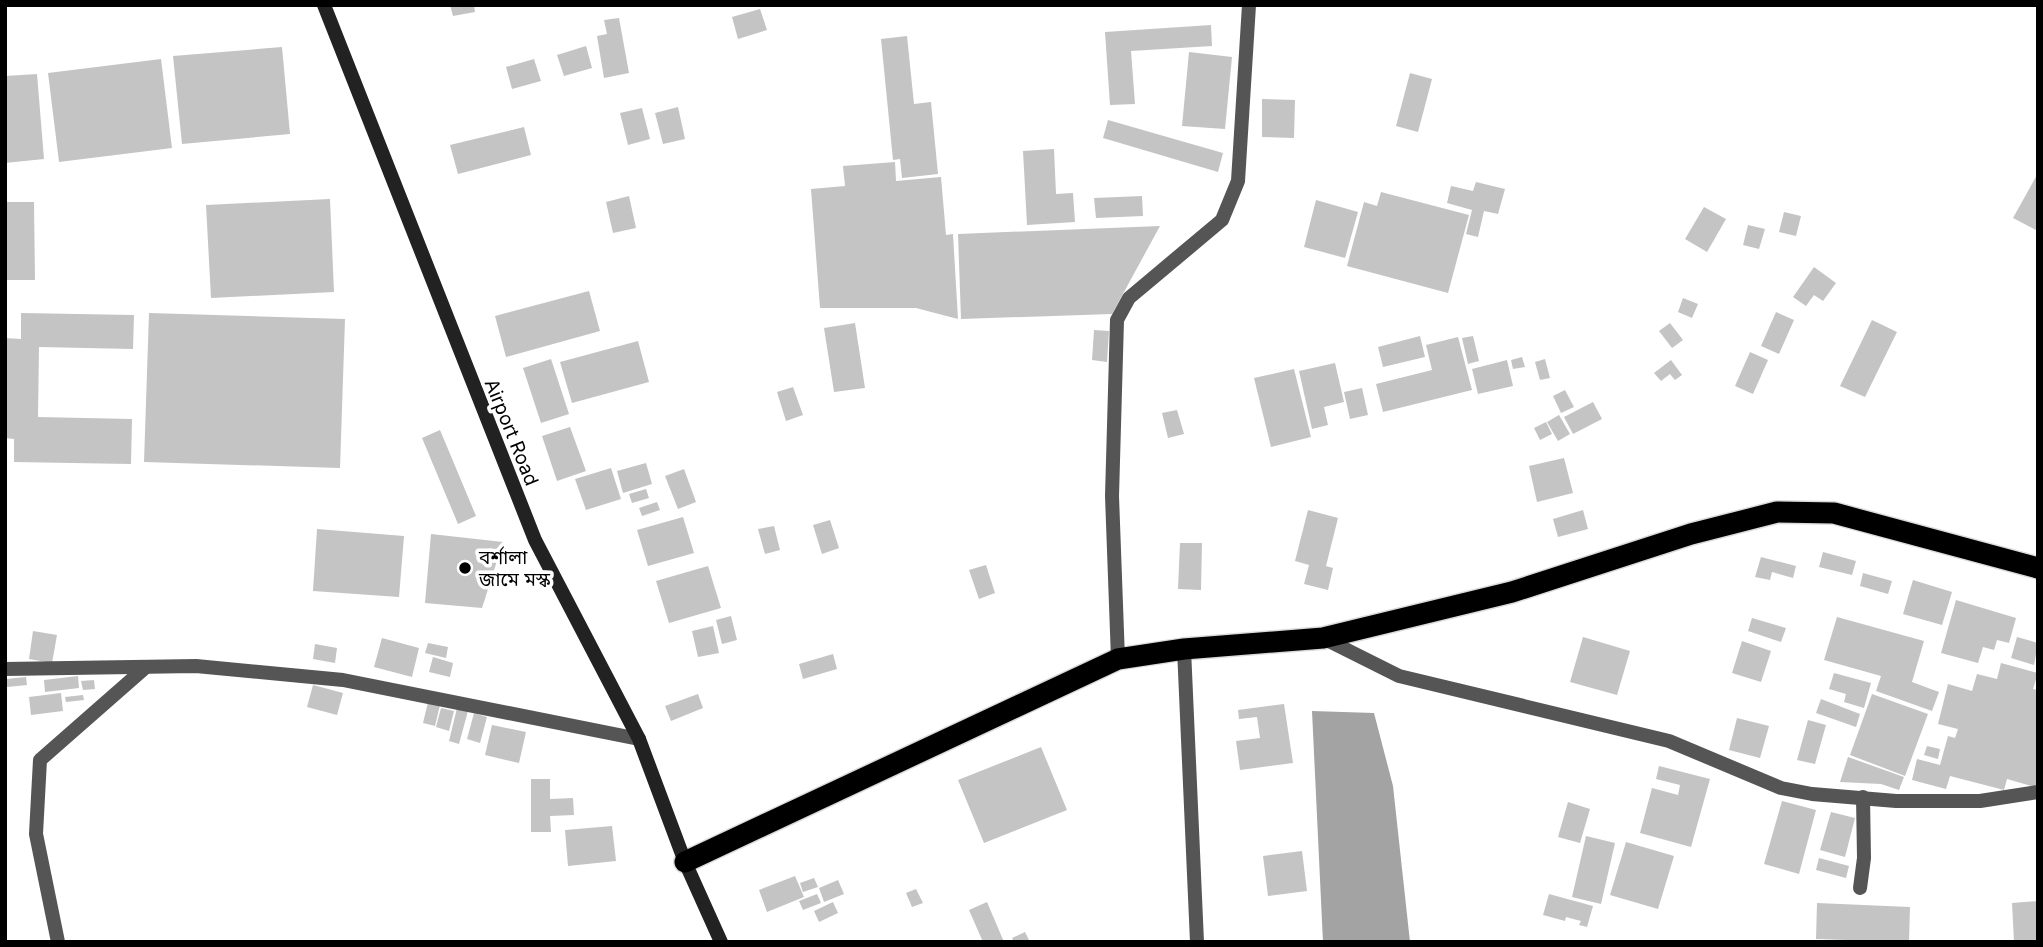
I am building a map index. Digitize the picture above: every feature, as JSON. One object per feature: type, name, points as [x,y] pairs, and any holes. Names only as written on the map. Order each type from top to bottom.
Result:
[{"type":"highway","points":[[685,862],[1118,659],[1184,649],[1323,638],[1512,592],[1691,534],[1777,512],[1834,513],[2038,568]]},
{"type":"main road","name":"Airport Road","points":[[324,5],[535,540],[639,739],[685,862],[721,942]]},
{"type":"street","points":[[1118,659],[1112,496],[1117,320],[1129,298],[1222,220],[1238,181],[1249,5]]},
{"type":"street","points":[[1323,638],[1399,676],[1669,741],[1781,788],[1812,794],[1896,801],[1980,801],[2038,792]]},
{"type":"street","points":[[1184,649],[1197,942]]},
{"type":"street","points":[[5,669],[195,666],[342,680],[639,739]]},
{"type":"street","points":[[58,942],[36,834],[40,760],[146,667]]},
{"type":"street","points":[[1860,888],[1864,858],[1863,797]]},
{"type":"shaded area","points":[[1312,711],[1374,713],[1393,786],[1410,942],[1323,942]]},
{"type":"building","points":[[450,5],[474,5],[475,12],[453,16]]},
{"type":"building","points":[[760,9],[767,30],[738,39],[732,17]]},
{"type":"building","points":[[619,18],[629,73],[604,78],[597,36],[607,34],[604,20]]},
{"type":"building","points":[[1211,25],[1212,46],[1131,51],[1135,104],[1110,105],[1105,32]]},
{"type":"building","points":[[907,36],[914,104],[931,102],[938,174],[902,178],[900,159],[893,160],[881,39]]},
{"type":"building","points":[[586,46],[592,68],[564,76],[557,55]]},
{"type":"building","points":[[282,47],[290,134],[182,144],[173,56]]},
{"type":"building","points":[[1189,52],[1232,57],[1225,129],[1182,126]]},
{"type":"building","points":[[161,59],[172,148],[59,162],[48,73]]},
{"type":"building","points":[[534,59],[541,81],[512,89],[506,67]]},
{"type":"building","points":[[1410,73],[1432,79],[1418,132],[1396,126]]},
{"type":"building","points":[[37,74],[44,159],[5,163],[5,76]]},
{"type":"building","points":[[1262,99],[1295,100],[1294,138],[1262,137]]},
{"type":"building","points":[[678,107],[685,139],[663,144],[655,113]]},
{"type":"building","points":[[642,108],[650,139],[628,145],[620,113]]},
{"type":"building","points":[[1108,120],[1223,153],[1218,172],[1103,138]]},
{"type":"building","points":[[524,127],[531,155],[458,174],[450,145]]},
{"type":"building","points":[[1054,149],[1056,194],[1073,193],[1075,222],[1027,225],[1023,151]]},
{"type":"building","points":[[895,162],[896,181],[941,177],[946,235],[953,234],[958,319],[916,308],[820,308],[811,189],[845,186],[843,166]]},
{"type":"building","points":[[2038,173],[2038,231],[2013,218]]},
{"type":"building","points":[[1476,182],[1505,189],[1498,214],[1484,211],[1478,237],[1466,234],[1472,210],[1447,203],[1451,186],[1473,191]]},
{"type":"building","points":[[1381,192],[1469,215],[1448,293],[1347,266],[1364,202],[1377,206]]},
{"type":"building","points":[[629,196],[636,228],[613,233],[606,202]]},
{"type":"building","points":[[1142,196],[1143,216],[1096,218],[1094,198]]},
{"type":"building","points":[[330,199],[334,292],[211,298],[206,205]]},
{"type":"building","points":[[1316,200],[1358,212],[1345,258],[1304,247]]},
{"type":"building","points":[[5,202],[34,202],[35,280],[5,280]]},
{"type":"building","points":[[1704,207],[1726,219],[1707,252],[1685,239]]},
{"type":"building","points":[[1784,212],[1801,216],[1796,236],[1779,232]]},
{"type":"building","points":[[1748,225],[1765,229],[1759,249],[1743,245]]},
{"type":"building","points":[[1160,226],[1112,314],[961,319],[958,234]]},
{"type":"building","points":[[1814,267],[1836,283],[1823,301],[1814,295],[1806,306],[1793,297]]},
{"type":"building","points":[[589,291],[600,331],[506,357],[495,316]]},
{"type":"building","points":[[1683,298],[1698,304],[1692,318],[1678,312]]},
{"type":"building","points":[[1776,312],[1794,320],[1779,354],[1761,346]]},
{"type":"building","points":[[21,313],[134,315],[133,349],[39,347],[38,417],[132,419],[131,464],[14,462],[14,439],[5,438],[5,338],[21,339]]},
{"type":"building","points":[[149,313],[345,319],[340,468],[144,462]]},
{"type":"building","points":[[1872,320],[1897,332],[1865,397],[1840,386]]},
{"type":"building","points":[[855,323],[865,388],[834,392],[824,328]]},
{"type":"building","points":[[1670,323],[1683,340],[1672,348],[1659,331]]},
{"type":"building","points":[[1094,330],[1109,331],[1107,362],[1092,360]]},
{"type":"building","points":[[1420,336],[1425,357],[1383,367],[1378,347]]},
{"type":"building","points":[[1473,336],[1479,361],[1468,364],[1462,338]]},
{"type":"building","points":[[1458,337],[1472,390],[1383,412],[1376,384],[1432,370],[1426,345]]},
{"type":"building","points":[[638,341],[649,382],[572,403],[560,362]]},
{"type":"building","points":[[1750,352],[1768,360],[1753,394],[1735,386]]},
{"type":"building","points":[[1522,357],[1525,367],[1513,369],[1511,360]]},
{"type":"building","points":[[551,359],[569,414],[541,423],[523,368]]},
{"type":"building","points":[[1545,359],[1550,378],[1540,380],[1535,362]]},
{"type":"building","points":[[1507,360],[1513,386],[1478,394],[1472,369]]},
{"type":"building","points":[[1671,360],[1682,375],[1675,380],[1670,374],[1661,381],[1654,373]]},
{"type":"building","points":[[1335,363],[1344,402],[1324,407],[1328,425],[1312,429],[1299,371]]},
{"type":"building","points":[[1294,369],[1311,437],[1271,447],[1254,378]]},
{"type":"building","points":[[793,387],[803,415],[786,421],[777,392]]},
{"type":"building","points":[[1362,388],[1368,415],[1350,419],[1344,392]]},
{"type":"building","points":[[1565,390],[1574,407],[1561,413],[1553,396]]},
{"type":"building","points":[[1593,402],[1602,419],[1573,434],[1564,417]]},
{"type":"building","points":[[1177,410],[1184,434],[1168,438],[1162,413]]},
{"type":"building","points":[[1559,415],[1570,434],[1558,441],[1547,422]]},
{"type":"building","points":[[1546,422],[1552,434],[1540,440],[1534,428]]},
{"type":"building","points":[[570,427],[586,471],[557,481],[542,436]]},
{"type":"building","points":[[440,430],[476,516],[458,524],[422,438]]},
{"type":"building","points":[[1564,458],[1573,493],[1537,502],[1529,466]]},
{"type":"building","points":[[646,463],[652,484],[623,493],[617,471]]},
{"type":"building","points":[[611,468],[621,499],[586,510],[575,479]]},
{"type":"building","points":[[684,469],[696,502],[678,509],[665,476]]},
{"type":"building","points":[[646,489],[649,498],[632,503],[629,494]]},
{"type":"building","points":[[657,502],[660,510],[642,516],[639,508]]},
{"type":"building","points":[[1308,510],[1338,518],[1326,566],[1333,568],[1328,590],[1304,584],[1309,565],[1295,561]]},
{"type":"building","points":[[1583,510],[1588,529],[1558,537],[1553,519]]},
{"type":"building","points":[[683,517],[694,553],[648,566],[637,530]]},
{"type":"building","points":[[830,520],[839,548],[822,554],[813,525]]},
{"type":"building","points":[[774,526],[780,550],[765,554],[758,529]]},
{"type":"building","points":[[317,529],[404,536],[399,597],[313,591]]},
{"type":"building","points":[[431,534],[503,542],[482,608],[425,603]]},
{"type":"building","points":[[1180,543],[1202,543],[1201,590],[1178,589]]},
{"type":"building","points":[[1823,552],[1856,561],[1852,575],[1819,567]]},
{"type":"building","points":[[1761,557],[1796,566],[1793,578],[1772,572],[1770,580],[1755,577]]},
{"type":"building","points":[[986,565],[995,593],[979,599],[969,570]]},
{"type":"building","points":[[708,566],[721,608],[669,623],[656,581]]},
{"type":"building","points":[[1863,573],[1892,581],[1888,594],[1860,586]]},
{"type":"building","points":[[1913,580],[1952,592],[1942,625],[1903,614]]},
{"type":"building","points":[[1956,600],[2016,618],[2009,643],[1997,640],[1994,650],[1983,647],[1978,663],[1941,653]]},
{"type":"building","points":[[731,616],[737,640],[722,644],[716,620]]},
{"type":"building","points":[[1837,617],[1924,641],[1912,682],[1939,692],[1932,711],[1876,691],[1881,676],[1824,660]]},
{"type":"building","points":[[1752,618],[1786,628],[1781,642],[1748,631]]},
{"type":"building","points":[[713,626],[719,653],[698,657],[692,631]]},
{"type":"building","points":[[33,631],[57,635],[52,663],[29,659]]},
{"type":"building","points":[[1583,637],[1630,651],[1617,695],[1570,682]]},
{"type":"building","points":[[2017,637],[2038,643],[2034,665],[2011,658]]},
{"type":"building","points":[[382,638],[419,648],[412,677],[374,667]]},
{"type":"building","points":[[1742,641],[1771,651],[1761,682],[1732,673]]},
{"type":"building","points":[[428,643],[448,647],[446,658],[425,653]]},
{"type":"building","points":[[315,644],[337,648],[335,663],[313,659]]},
{"type":"building","points":[[833,654],[837,669],[803,679],[799,664]]},
{"type":"building","points":[[433,657],[453,663],[450,677],[429,672]]},
{"type":"building","points":[[2001,663],[2038,673],[2033,689],[2038,690],[2038,788],[2007,779],[2004,790],[1950,776],[1946,789],[1912,780],[1917,759],[1940,765],[1948,736],[1955,738],[1958,729],[1938,724],[1948,684],[1972,691],[1977,674],[1997,679]]},
{"type":"building","points":[[1834,673],[1871,683],[1864,708],[1844,702],[1846,694],[1829,689]]},
{"type":"building","points":[[78,676],[79,688],[45,692],[44,680]]},
{"type":"building","points":[[26,677],[27,685],[7,687],[6,679]]},
{"type":"building","points":[[94,680],[95,689],[83,690],[81,681]]},
{"type":"building","points":[[313,685],[343,693],[337,715],[307,707]]},
{"type":"building","points":[[61,693],[63,711],[31,715],[29,697]]},
{"type":"building","points":[[698,694],[703,708],[671,721],[665,706]]},
{"type":"building","points":[[1872,694],[1928,714],[1905,776],[1850,755]]},
{"type":"building","points":[[83,695],[84,700],[66,702],[65,697]]},
{"type":"building","points":[[1821,699],[1860,714],[1856,727],[1816,713]]},
{"type":"building","points":[[428,702],[440,705],[435,726],[423,723]]},
{"type":"building","points":[[1284,704],[1293,763],[1240,770],[1236,741],[1260,738],[1257,717],[1239,719],[1238,710]]},
{"type":"building","points":[[441,708],[454,711],[449,731],[436,727]]},
{"type":"building","points":[[457,708],[468,711],[459,744],[449,741]]},
{"type":"building","points":[[474,713],[487,717],[480,743],[467,739]]},
{"type":"building","points":[[1737,718],[1769,726],[1760,758],[1729,750]]},
{"type":"building","points":[[1808,720],[1826,725],[1815,764],[1797,760]]},
{"type":"building","points":[[492,725],[526,732],[519,763],[485,755]]},
{"type":"building","points":[[1927,746],[1940,749],[1938,759],[1924,755]]},
{"type":"building","points":[[1041,747],[1067,810],[984,843],[958,780]]},
{"type":"building","points":[[1848,757],[1904,777],[1899,790],[1881,784],[1840,782]]},
{"type":"building","points":[[1659,766],[1710,779],[1691,847],[1640,833],[1652,788],[1678,795],[1680,785],[1656,779]]},
{"type":"building","points":[[531,779],[550,779],[550,799],[573,798],[574,815],[550,816],[551,832],[531,832]]},
{"type":"building","points":[[1782,801],[1816,810],[1799,874],[1764,864]]},
{"type":"building","points":[[1568,802],[1590,809],[1580,843],[1558,837]]},
{"type":"building","points":[[1831,812],[1855,818],[1845,857],[1820,850]]},
{"type":"building","points":[[612,826],[616,861],[568,866],[565,830]]},
{"type":"building","points":[[1586,836],[1615,843],[1601,904],[1572,897]]},
{"type":"building","points":[[1626,842],[1674,856],[1658,909],[1610,895]]},
{"type":"building","points":[[1302,851],[1307,891],[1268,896],[1263,856]]},
{"type":"building","points":[[1819,858],[1849,866],[1846,878],[1816,870]]},
{"type":"building","points":[[795,876],[804,897],[767,912],[759,890]]},
{"type":"building","points":[[814,878],[818,887],[803,892],[800,883]]},
{"type":"building","points":[[838,880],[844,894],[824,902],[819,888]]},
{"type":"building","points":[[916,889],[923,903],[912,907],[906,893]]},
{"type":"building","points":[[817,894],[821,903],[803,910],[799,901]]},
{"type":"building","points":[[1549,894],[1593,906],[1587,927],[1579,925],[1581,921],[1566,917],[1565,921],[1543,915]]},
{"type":"building","points":[[2038,901],[2038,942],[2014,942],[2012,903]]},
{"type":"building","points":[[833,902],[838,913],[819,922],[814,911]]},
{"type":"building","points":[[987,902],[1004,942],[983,942],[969,910]]},
{"type":"building","points":[[1817,903],[1910,907],[1909,942],[1816,939]]},
{"type":"building","points":[[1025,932],[1030,942],[1014,942],[1012,938]]},
{"type":"place","name":"বর্শালা জামে মস্ক","points":[[465,568]]}]
